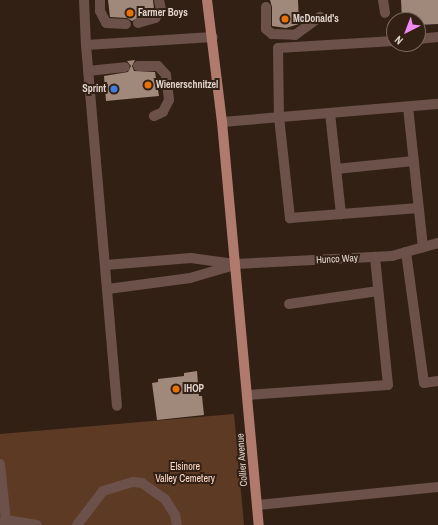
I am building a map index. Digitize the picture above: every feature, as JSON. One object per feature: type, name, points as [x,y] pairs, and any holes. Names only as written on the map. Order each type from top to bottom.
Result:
[{"type":"main road","name":"Collier Avenue","points":[[208,0],[222,122],[250,413],[259,525]]},
{"type":"lane","points":[[84,0],[88,71],[106,265],[117,406]]},
{"type":"lane","points":[[100,0],[104,21],[108,24],[126,24]]},
{"type":"lane","points":[[138,23],[155,18],[161,10],[160,0]]},
{"type":"lane","points":[[384,0],[384,13]]},
{"type":"lane","points":[[266,7],[266,29],[272,34],[294,35],[320,17]]},
{"type":"lane","points":[[86,45],[213,37]]},
{"type":"lane","points":[[426,38],[438,37]]},
{"type":"lane","points":[[386,41],[278,48],[279,117],[290,218],[419,208]]},
{"type":"lane","points":[[138,66],[158,66],[166,75],[169,100],[163,112],[154,116]]},
{"type":"lane","points":[[88,71],[125,67]]},
{"type":"lane","points":[[222,122],[438,104]]},
{"type":"lane","points":[[408,107],[423,247]]},
{"type":"lane","points":[[330,113],[341,214]]},
{"type":"lane","points":[[336,168],[414,161]]},
{"type":"lane","name":"Hunco Way","points":[[106,265],[191,258],[235,264],[375,257],[406,252],[438,243]]},
{"type":"lane","points":[[406,252],[424,383],[438,381]]},
{"type":"lane","points":[[248,395],[388,385],[375,257]]},
{"type":"lane","name":"Hunco Way","points":[[108,289],[190,278],[235,264]]},
{"type":"lane","points":[[288,304],[378,291]]},
{"type":"lane","points":[[0,464],[3,522],[37,525]]},
{"type":"lane","points":[[77,525],[103,490],[133,482],[142,483],[165,499],[175,515],[178,525]]},
{"type":"lane","points":[[258,505],[438,487]]},
{"type":"green space","name":"Elsinore Valley Cemetery","points":[[234,414],[244,525],[0,525],[0,434]]},
{"type":"building","name":"Farmer Boys","points":[[108,0],[153,0],[154,9],[132,21],[127,18],[110,17]]},
{"type":"building","name":"McDonald's","points":[[270,0],[298,0],[299,24],[286,28],[272,26],[272,7]]},
{"type":"building","points":[[401,0],[438,0],[438,24],[426,25],[426,12],[402,12]]},
{"type":"building","points":[[135,60],[132,66],[134,71],[155,72],[159,96],[106,101],[104,76],[128,72],[131,66],[127,61]]},
{"type":"building","name":"IHOP","points":[[197,371],[199,396],[202,396],[204,415],[157,420],[152,383],[158,382],[158,379],[184,376],[184,373]]},
{"type":"place","name":"Farmer Boys","points":[[130,13]]},
{"type":"place","name":"McDonald's","points":[[285,19]]},
{"type":"place","name":"Wienerschnitzel","points":[[148,85]]},
{"type":"place","name":"Sprint","points":[[114,89]]},
{"type":"place","name":"IHOP","points":[[176,389]]}]
